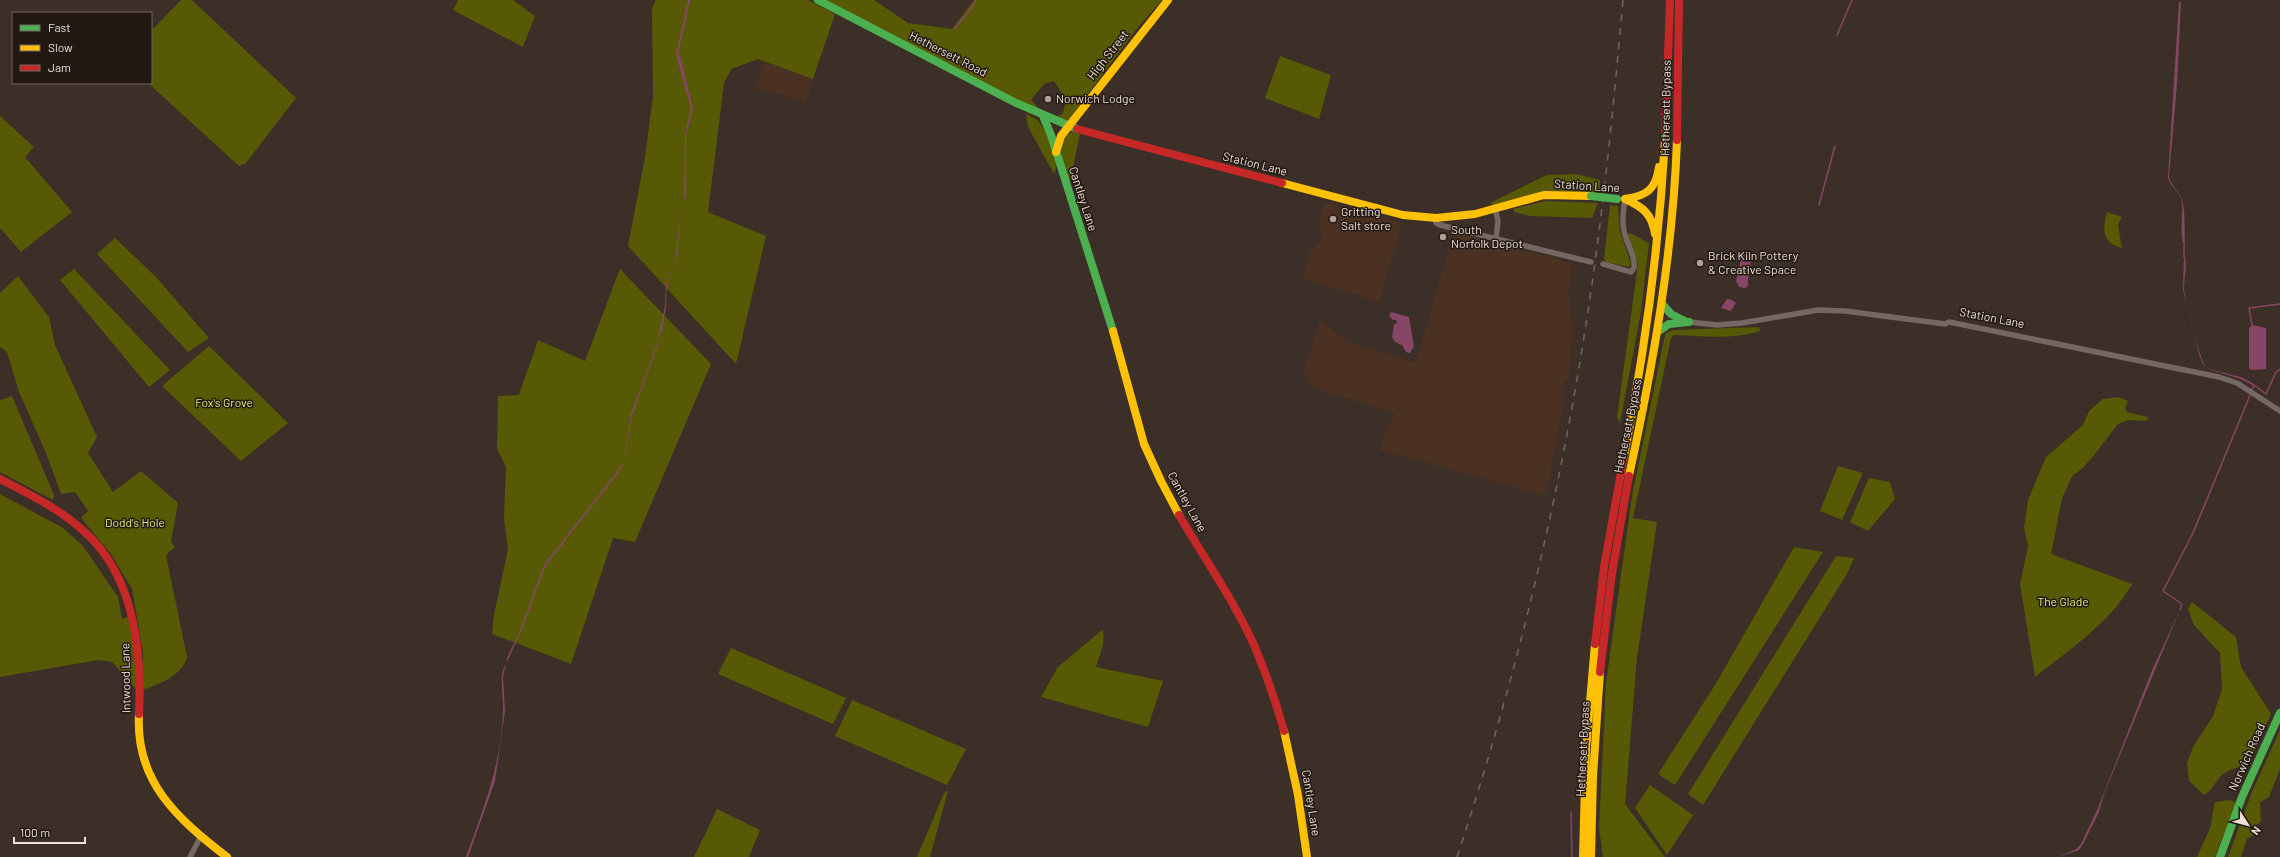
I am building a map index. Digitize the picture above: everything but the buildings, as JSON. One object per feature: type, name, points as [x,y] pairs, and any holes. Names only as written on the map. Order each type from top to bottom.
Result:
[{"type":"main road","name":"Hethersett Road","points":[[818,0],[1043,116],[1069,127]]},
{"type":"main road","name":"High Street","points":[[1069,127],[1108,74],[1168,0]]},
{"type":"main road","name":"Hethersett Bypass","points":[[1583,857],[1585,765],[1598,614],[1614,508],[1641,368],[1656,265],[1667,129],[1670,0]]},
{"type":"main road","name":"Hethersett Bypass","points":[[1591,857],[1596,715],[1608,601],[1625,498],[1651,380],[1663,305],[1677,161],[1679,107],[1679,0]]},
{"type":"main road","name":"Cantley Lane","points":[[1043,116],[1102,293],[1140,429],[1151,460],[1176,509],[1240,616],[1252,641],[1271,693],[1293,763],[1307,857]]},
{"type":"main road","points":[[1056,152],[1061,136],[1069,127]]},
{"type":"main road","name":"Station Lane","points":[[1069,127],[1403,215],[1436,218],[1475,214],[1544,195],[1591,196],[1621,199]]},
{"type":"main road","points":[[1621,199],[1646,195],[1656,184],[1667,129]]},
{"type":"main road","points":[[1621,199],[1643,208],[1651,217],[1655,235],[1656,265]]},
{"type":"main road","points":[[1663,305],[1671,314],[1689,322]]},
{"type":"main road","points":[[1659,331],[1669,324],[1689,322]]},
{"type":"main road","name":"Intwood Lane","points":[[0,479],[74,522],[88,535],[110,563],[128,600],[138,636],[140,678],[138,739],[143,759],[159,793],[172,809],[200,836],[227,857]]},
{"type":"main road","name":"Norwich Road","points":[[2220,857],[2242,797],[2280,713]]},
{"type":"street","name":"Station Lane","points":[[1603,264],[1630,272],[1634,268],[1633,258],[1624,232],[1621,199]]},
{"type":"street","points":[[1495,208],[1498,221],[1496,238]]},
{"type":"street","name":"Station Lane","points":[[1436,218],[1436,223],[1440,225],[1592,262]]},
{"type":"street","name":"Station Lane","points":[[1689,322],[1717,325],[1742,323],[1818,310],[1845,311],[1945,324],[1950,322],[2219,377],[2237,383],[2280,411]]},
{"type":"street","points":[[190,857],[200,836]]},
{"type":"shaded area","points":[[688,0],[690,0],[678,54],[681,59],[693,109],[686,136],[686,194],[684,201],[685,135],[691,109],[676,54]]},
{"type":"shaded area","points":[[2179,2],[2181,2],[2177,84],[2169,176],[2171,183],[2181,197],[2182,200],[2185,248],[2182,238],[2182,204],[2180,196],[2169,181],[2168,177]]},
{"type":"shaded area","points":[[764,62],[813,79],[806,102],[755,88]]},
{"type":"shaded area","points":[[1325,202],[1402,223],[1379,302],[1303,279],[1310,251],[1321,241],[1323,234],[1318,225]]},
{"type":"shaded area","points":[[682,204],[677,257],[667,282],[666,307],[662,330],[658,338],[665,306],[666,283],[675,261]]},
{"type":"shaded area","points":[[1454,230],[1491,242],[1491,249],[1496,250],[1497,246],[1501,244],[1572,263],[1569,292],[1572,331],[1569,380],[1563,381],[1563,406],[1546,496],[1380,450],[1386,430],[1395,413],[1312,388],[1304,372],[1320,320],[1348,342],[1416,363]]},
{"type":"shaded area","points":[[1744,253],[1750,256],[1751,260],[1748,286],[1746,288],[1739,287],[1736,281],[1742,255]]},
{"type":"shaded area","points":[[2184,255],[2186,266],[2184,288],[2188,310],[2183,290]]},
{"type":"shaded area","points":[[1727,299],[1736,303],[1731,311],[1721,308]]},
{"type":"shaded area","points":[[1391,312],[1409,317],[1414,346],[1410,353],[1406,352],[1402,345],[1395,342],[1392,337],[1394,324],[1397,323],[1396,320],[1393,320],[1389,316]]},
{"type":"shaded area","points":[[2252,325],[2266,328],[2266,369],[2251,370],[2249,368],[2249,328]]},
{"type":"shaded area","points":[[2193,330],[2202,360],[2207,367],[2203,364]]},
{"type":"shaded area","points":[[657,342],[657,347],[632,416],[623,467],[631,414]]},
{"type":"shaded area","points":[[2208,368],[2228,374],[2235,377]]},
{"type":"shaded area","points":[[2180,609],[2104,794],[2099,812],[2079,850],[2058,857],[2076,849],[2081,844],[2098,808],[2151,673]]},
{"type":"shaded area","points":[[506,663],[503,677],[505,711],[495,781],[468,857],[466,857],[490,786],[499,749],[503,711],[502,674]]},
{"type":"green space","points":[[181,0],[192,0],[296,98],[246,163],[239,166],[149,84],[152,84],[152,30]]},
{"type":"green space","points":[[458,0],[513,0],[535,16],[523,47],[453,10]]},
{"type":"green space","points":[[656,0],[808,0],[835,14],[813,79],[758,59],[731,69],[724,83],[708,212],[766,236],[736,364],[628,246],[645,157],[653,96],[652,9]]},
{"type":"green space","points":[[826,0],[874,0],[908,23],[952,29],[974,0],[1162,0],[1139,26],[1069,119],[1064,121],[1056,118],[1063,113],[1066,100],[1054,81],[1044,84],[1031,100],[1037,106],[1035,110]]},
{"type":"green space","points":[[1280,56],[1331,75],[1319,119],[1265,98]]},
{"type":"green space","points":[[1026,114],[1038,121],[1046,133],[1056,163],[1056,170],[1054,174],[1028,127]]},
{"type":"green space","points":[[0,116],[34,147],[25,157],[72,212],[21,252],[0,228]]},
{"type":"green space","points":[[1073,132],[1080,134],[1069,187],[1060,147],[1062,140],[1066,135]]},
{"type":"green space","points":[[1576,174],[1600,180],[1600,192],[1545,192],[1494,206],[1490,203],[1547,175]]},
{"type":"green space","points":[[1545,201],[1598,203],[1592,218],[1530,216],[1514,212],[1513,209]]},
{"type":"green space","points":[[1610,205],[1618,206],[1620,231],[1631,264],[1629,267],[1606,262],[1604,259]]},
{"type":"green space","points":[[2107,212],[2122,217],[2118,225],[2122,248],[2111,243],[2105,235],[2104,225]]},
{"type":"green space","points":[[1630,233],[1649,243],[1641,312],[1620,423],[1617,417],[1638,264],[1627,234]]},
{"type":"green space","points":[[115,238],[156,277],[209,338],[188,352],[97,254]]},
{"type":"green space","points":[[74,269],[170,370],[149,387],[60,280]]},
{"type":"green space","points":[[620,269],[711,364],[635,542],[613,538],[571,664],[492,634],[494,615],[508,549],[504,519],[506,467],[497,449],[498,396],[519,395],[538,340],[585,361]]},
{"type":"green space","name":"Dodd's Hole","points":[[18,276],[49,317],[55,345],[97,437],[88,453],[113,492],[141,471],[178,503],[171,542],[175,547],[166,555],[187,657],[184,664],[175,674],[163,682],[143,690],[143,652],[132,589],[111,554],[81,518],[88,511],[75,492],[61,494],[46,453],[19,392],[7,352],[0,347],[0,293]]},
{"type":"green space","points":[[1759,327],[1760,331],[1739,336],[1717,337],[1674,335],[1671,338],[1633,518],[1657,522],[1637,658],[1625,804],[1665,857],[1603,857],[1599,828],[1606,683],[1632,496],[1666,333],[1673,330]]},
{"type":"green space","name":"Fox's Grove","points":[[209,346],[288,423],[241,461],[162,386]]},
{"type":"green space","points":[[12,396],[54,495],[53,500],[0,472],[0,400]]},
{"type":"green space","name":"The Glade","points":[[2118,397],[2128,401],[2125,408],[2127,412],[2148,417],[2147,421],[2128,420],[2118,424],[2083,468],[2073,475],[2062,498],[2051,554],[2132,584],[2123,598],[2101,623],[2075,646],[2035,677],[2020,584],[2028,546],[2024,528],[2028,500],[2046,457],[2083,425],[2089,411],[2103,399]]},
{"type":"green space","points":[[1838,466],[1863,473],[1842,520],[1820,511]]},
{"type":"green space","points":[[1869,478],[1890,482],[1895,499],[1868,531],[1850,522]]},
{"type":"green space","points":[[0,494],[63,528],[83,546],[118,597],[122,619],[132,616],[135,636],[137,690],[112,662],[98,660],[0,677]]},
{"type":"green space","points":[[1794,547],[1823,552],[1675,785],[1658,774],[1715,685]]},
{"type":"green space","points":[[1836,556],[1854,558],[1847,574],[1703,805],[1688,794]]},
{"type":"green space","points":[[2192,602],[2236,637],[2241,667],[2271,714],[2248,765],[2228,771],[2222,775],[2211,790],[2204,795],[2189,781],[2187,763],[2193,747],[2213,716],[2222,689],[2220,653],[2194,625],[2188,609]]},
{"type":"green space","points":[[1102,630],[1104,639],[1101,654],[1096,667],[1163,681],[1148,727],[1041,697],[1058,667]]},
{"type":"green space","points":[[731,648],[846,698],[833,724],[718,674]]},
{"type":"green space","points":[[852,700],[966,749],[947,785],[835,736]]},
{"type":"green space","points":[[2280,730],[2280,769],[2269,797],[2260,802],[2261,821],[2254,827],[2255,834],[2247,839],[2241,857],[2228,857],[2252,792]]},
{"type":"green space","points":[[1650,785],[1693,815],[1667,855],[1635,808]]},
{"type":"green space","points":[[948,791],[930,857],[917,857],[944,793]]},
{"type":"green space","points":[[2230,800],[2236,803],[2215,857],[2197,857],[2210,828],[2215,802]]},
{"type":"green space","points":[[717,809],[760,830],[749,857],[694,857]]},
{"type":"waterway","points":[[954,29],[969,12],[976,0]]},
{"type":"waterway","points":[[1837,35],[1852,0]]},
{"type":"waterway","points":[[1819,205],[1835,146]]},
{"type":"waterway","points":[[2184,246],[2184,257]]},
{"type":"waterway","points":[[2252,325],[2249,308],[2280,304]]},
{"type":"waterway","points":[[2254,385],[2266,394],[2276,372],[2280,369]]},
{"type":"waterway","points":[[2234,376],[2254,385],[2252,390]]},
{"type":"waterway","points":[[2180,610],[2182,604],[2163,591],[2193,533],[2251,393]]},
{"type":"waterway","points":[[507,660],[521,630],[545,565],[623,465]]},
{"type":"waterway","points":[[1571,812],[1572,857]]},
{"type":"railway","points":[[1457,857],[1502,711],[1522,637],[1540,562],[1571,413],[1595,262],[1623,0]]},
{"type":"traffic: fast","points":[[818,0],[1016,103],[1077,129]]},
{"type":"traffic: fast","points":[[1043,116],[1051,135],[1113,331]]},
{"type":"traffic: fast","points":[[1591,196],[1617,199]]},
{"type":"traffic: fast","points":[[1663,305],[1671,314],[1685,321]]},
{"type":"traffic: fast","points":[[1659,331],[1669,324],[1689,322]]},
{"type":"traffic: fast","points":[[2220,857],[2242,797],[2280,713]]},
{"type":"traffic: slow","points":[[1056,152],[1061,136],[1168,0]]},
{"type":"traffic: slow","points":[[1624,456],[1645,338],[1655,259],[1665,140]]},
{"type":"traffic: slow","points":[[1629,476],[1654,351],[1671,225],[1677,140]]},
{"type":"traffic: slow","points":[[1625,199],[1639,196],[1649,190],[1656,181],[1659,167]]},
{"type":"traffic: slow","points":[[1282,183],[1403,215],[1436,218],[1475,214],[1544,195],[1591,196]]},
{"type":"traffic: slow","points":[[1625,199],[1642,208],[1646,212],[1652,221],[1655,234]]},
{"type":"traffic: slow","points":[[1113,331],[1144,444],[1179,515]]},
{"type":"traffic: slow","points":[[1583,857],[1586,748],[1595,644]]},
{"type":"traffic: slow","points":[[1591,857],[1593,776],[1600,672]]},
{"type":"traffic: slow","points":[[139,714],[140,738],[144,760],[152,779],[163,797],[192,828],[227,857]]},
{"type":"traffic: slow","points":[[1284,731],[1298,795],[1307,857]]},
{"type":"traffic: jam","points":[[1665,140],[1670,0]]},
{"type":"traffic: jam","points":[[1677,140],[1679,0]]},
{"type":"traffic: jam","points":[[1077,129],[1282,183]]},
{"type":"traffic: jam","points":[[1595,644],[1604,567],[1624,456]]},
{"type":"traffic: jam","points":[[1600,672],[1612,573],[1629,476]]},
{"type":"traffic: jam","points":[[0,479],[47,504],[79,527],[89,536],[104,554],[117,574],[126,596],[137,643],[140,691],[139,714]]},
{"type":"traffic: jam","points":[[1179,515],[1228,595],[1246,628],[1267,677],[1284,731]]},
{"type":"place","name":"Norwich Lodge","points":[[1048,99]]},
{"type":"place","name":"Gritting Salt store","points":[[1333,219]]},
{"type":"place","name":"South Norfolk Depot","points":[[1443,237]]},
{"type":"place","name":"Brick Kiln Pottery & Creative Space","points":[[1700,263]]}]
